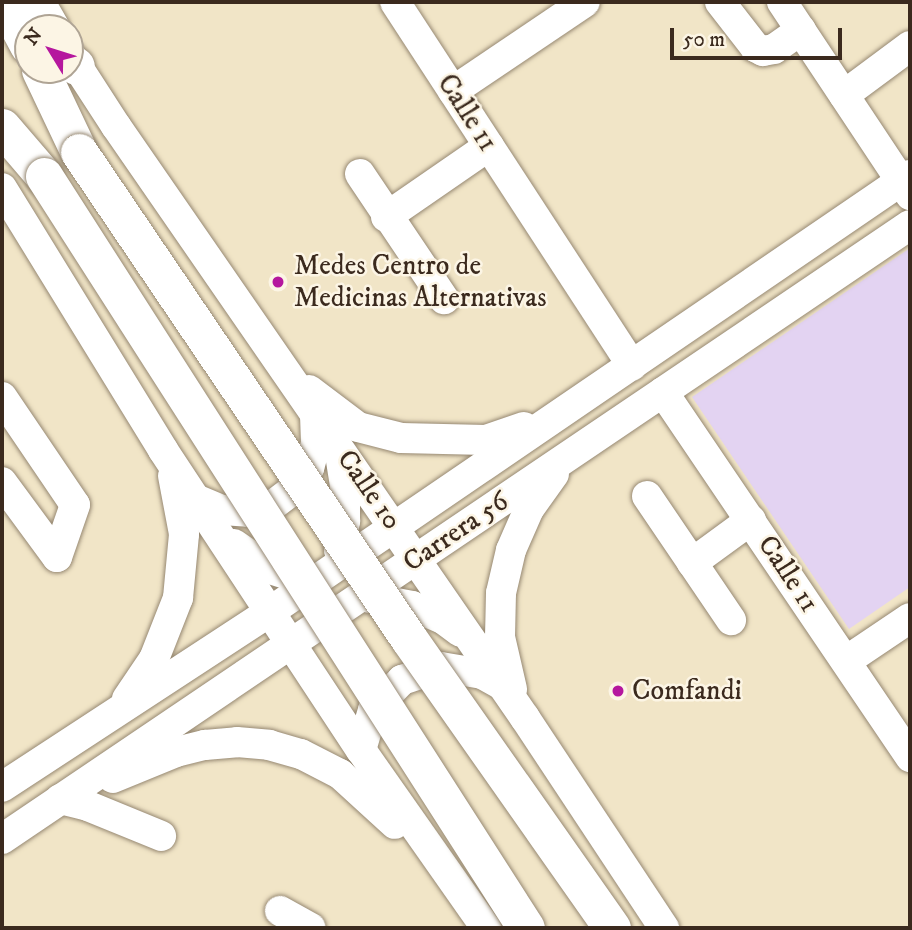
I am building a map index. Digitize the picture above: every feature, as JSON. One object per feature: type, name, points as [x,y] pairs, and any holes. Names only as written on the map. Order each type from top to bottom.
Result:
[{"type":"main road","name":"Calle 10","points":[[47,84],[79,152],[401,627],[612,928]]},
{"type":"main road","points":[[2,127],[44,176],[526,928]]},
{"type":"street","name":"Calle 11","points":[[394,2],[632,365]]},
{"type":"street","points":[[453,91],[585,2]]},
{"type":"street","points":[[720,2],[755,47],[763,51],[774,49],[801,30]]},
{"type":"street","points":[[782,2],[907,184]]},
{"type":"street","points":[[844,95],[910,46]]},
{"type":"street","name":"Calle 10","points":[[84,78],[416,559],[664,928]]},
{"type":"street","points":[[386,217],[489,146]]},
{"type":"street","points":[[360,174],[386,217],[444,299]]},
{"type":"street","name":"Carrera 56","points":[[335,589],[394,527],[632,365],[907,184]]},
{"type":"street","points":[[2,188],[163,450],[361,750],[443,871],[486,928]]},
{"type":"street","name":"Carrera 56","points":[[3,783],[98,726],[271,611],[416,559],[910,225]]},
{"type":"street","points":[[285,368],[320,401],[358,427],[401,438],[486,440],[526,427],[589,394]]},
{"type":"street","name":"Calle 11","points":[[663,391],[910,757]]},
{"type":"street","points":[[2,482],[57,557],[75,505],[5,410]]},
{"type":"street","points":[[198,500],[222,510],[248,512],[273,505],[294,489],[309,468],[316,443],[315,414]]},
{"type":"street","points":[[525,719],[508,681],[500,637],[501,593],[511,550],[529,509],[555,473],[587,443]]},
{"type":"street","points":[[338,446],[345,486],[345,521],[335,589],[330,662],[344,723]]},
{"type":"street","points":[[98,726],[143,678],[164,640],[178,598],[184,555],[182,512],[163,450]]},
{"type":"street","points":[[647,496],[731,620]]},
{"type":"street","points":[[692,563],[751,520]]},
{"type":"street","points":[[218,530],[242,552],[270,569],[335,589],[412,606],[443,619],[471,640]]},
{"type":"street","points":[[2,839],[291,642],[335,589]]},
{"type":"street","points":[[846,661],[910,618]]},
{"type":"street","points":[[361,750],[373,710],[402,680],[441,667],[482,674],[500,684]]},
{"type":"street","points":[[60,799],[189,748],[224,743],[269,745],[313,759],[356,785],[443,871]]},
{"type":"street","points":[[60,799],[88,806],[161,836]]},
{"type":"street","points":[[280,911],[311,928]]},
{"type":"shaded area","points":[[910,248],[910,587],[849,629],[692,397]]},
{"type":"place","name":"Medes Centro de Medicinas Alternativas","points":[[278,282]]},
{"type":"place","name":"Comfandi","points":[[618,691]]}]
